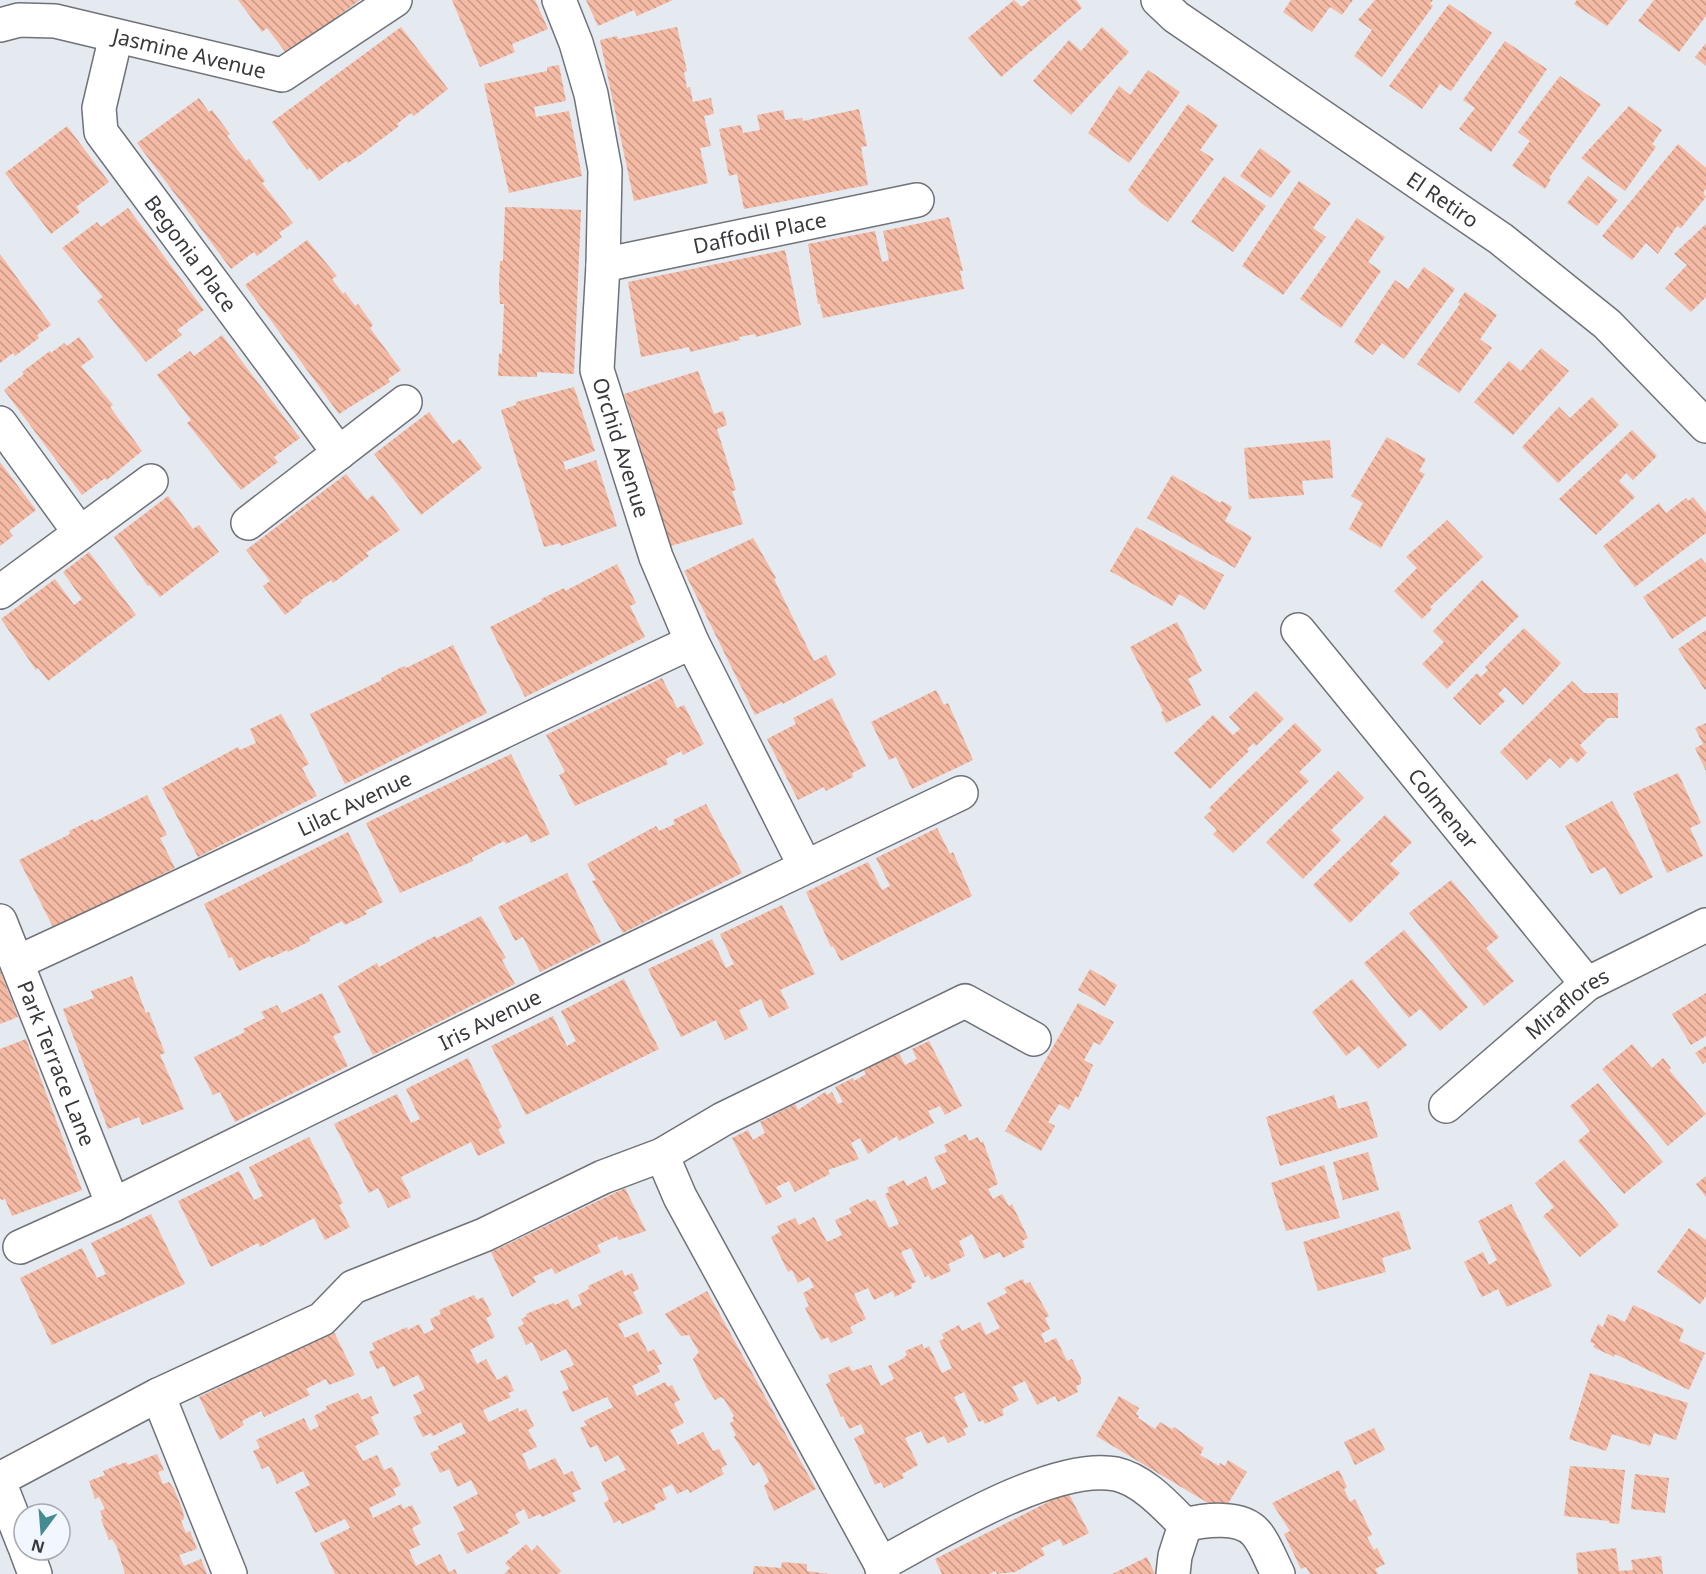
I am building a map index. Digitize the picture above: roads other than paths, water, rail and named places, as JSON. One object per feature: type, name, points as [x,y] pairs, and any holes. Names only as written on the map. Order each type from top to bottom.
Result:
[{"type":"street","name":"Jasmine Avenue","points":[[0,25],[19,20],[55,21],[282,75],[395,0]]},
{"type":"street","name":"Orchid Avenue","points":[[559,0],[576,43],[591,94],[605,170],[597,370],[656,557],[692,642],[805,866]]},
{"type":"street","name":"El Retiro","points":[[1158,0],[1176,17],[1501,239],[1607,324],[1706,426]]},
{"type":"street","name":"Begonia Place","points":[[116,36],[99,108],[101,132],[339,453]]},
{"type":"street","name":"Daffodil Place","points":[[603,265],[917,200]]},
{"type":"street","points":[[248,523],[405,402]]},
{"type":"street","points":[[0,423],[80,533]]},
{"type":"street","points":[[0,592],[151,481]]},
{"type":"street","name":"Colmenar","points":[[1298,630],[1587,984]]},
{"type":"street","name":"Lilac Avenue","points":[[18,962],[191,883],[507,728],[692,642]]},
{"type":"street","name":"Iris Avenue","points":[[20,1247],[113,1205],[805,866],[961,793]]},
{"type":"street","name":"Park Terrace Lane","points":[[0,921],[113,1205]]},
{"type":"street","name":"Miraflores","points":[[1446,1106],[1587,984],[1706,925]]},
{"type":"street","points":[[0,1479],[158,1395],[322,1319],[353,1287],[484,1235],[603,1176],[662,1155],[723,1119],[965,1001],[1034,1039]]},
{"type":"street","points":[[662,1155],[680,1197],[882,1569],[970,1517],[1034,1488],[1089,1472],[1118,1475],[1138,1485],[1163,1503],[1185,1525]]},
{"type":"street","points":[[158,1395],[230,1574]]},
{"type":"street","points":[[0,1484],[12,1514]]},
{"type":"street","points":[[1185,1525],[1207,1520],[1231,1521],[1255,1531],[1278,1574]]},
{"type":"street","points":[[1173,1574],[1175,1556],[1185,1525]]}]
